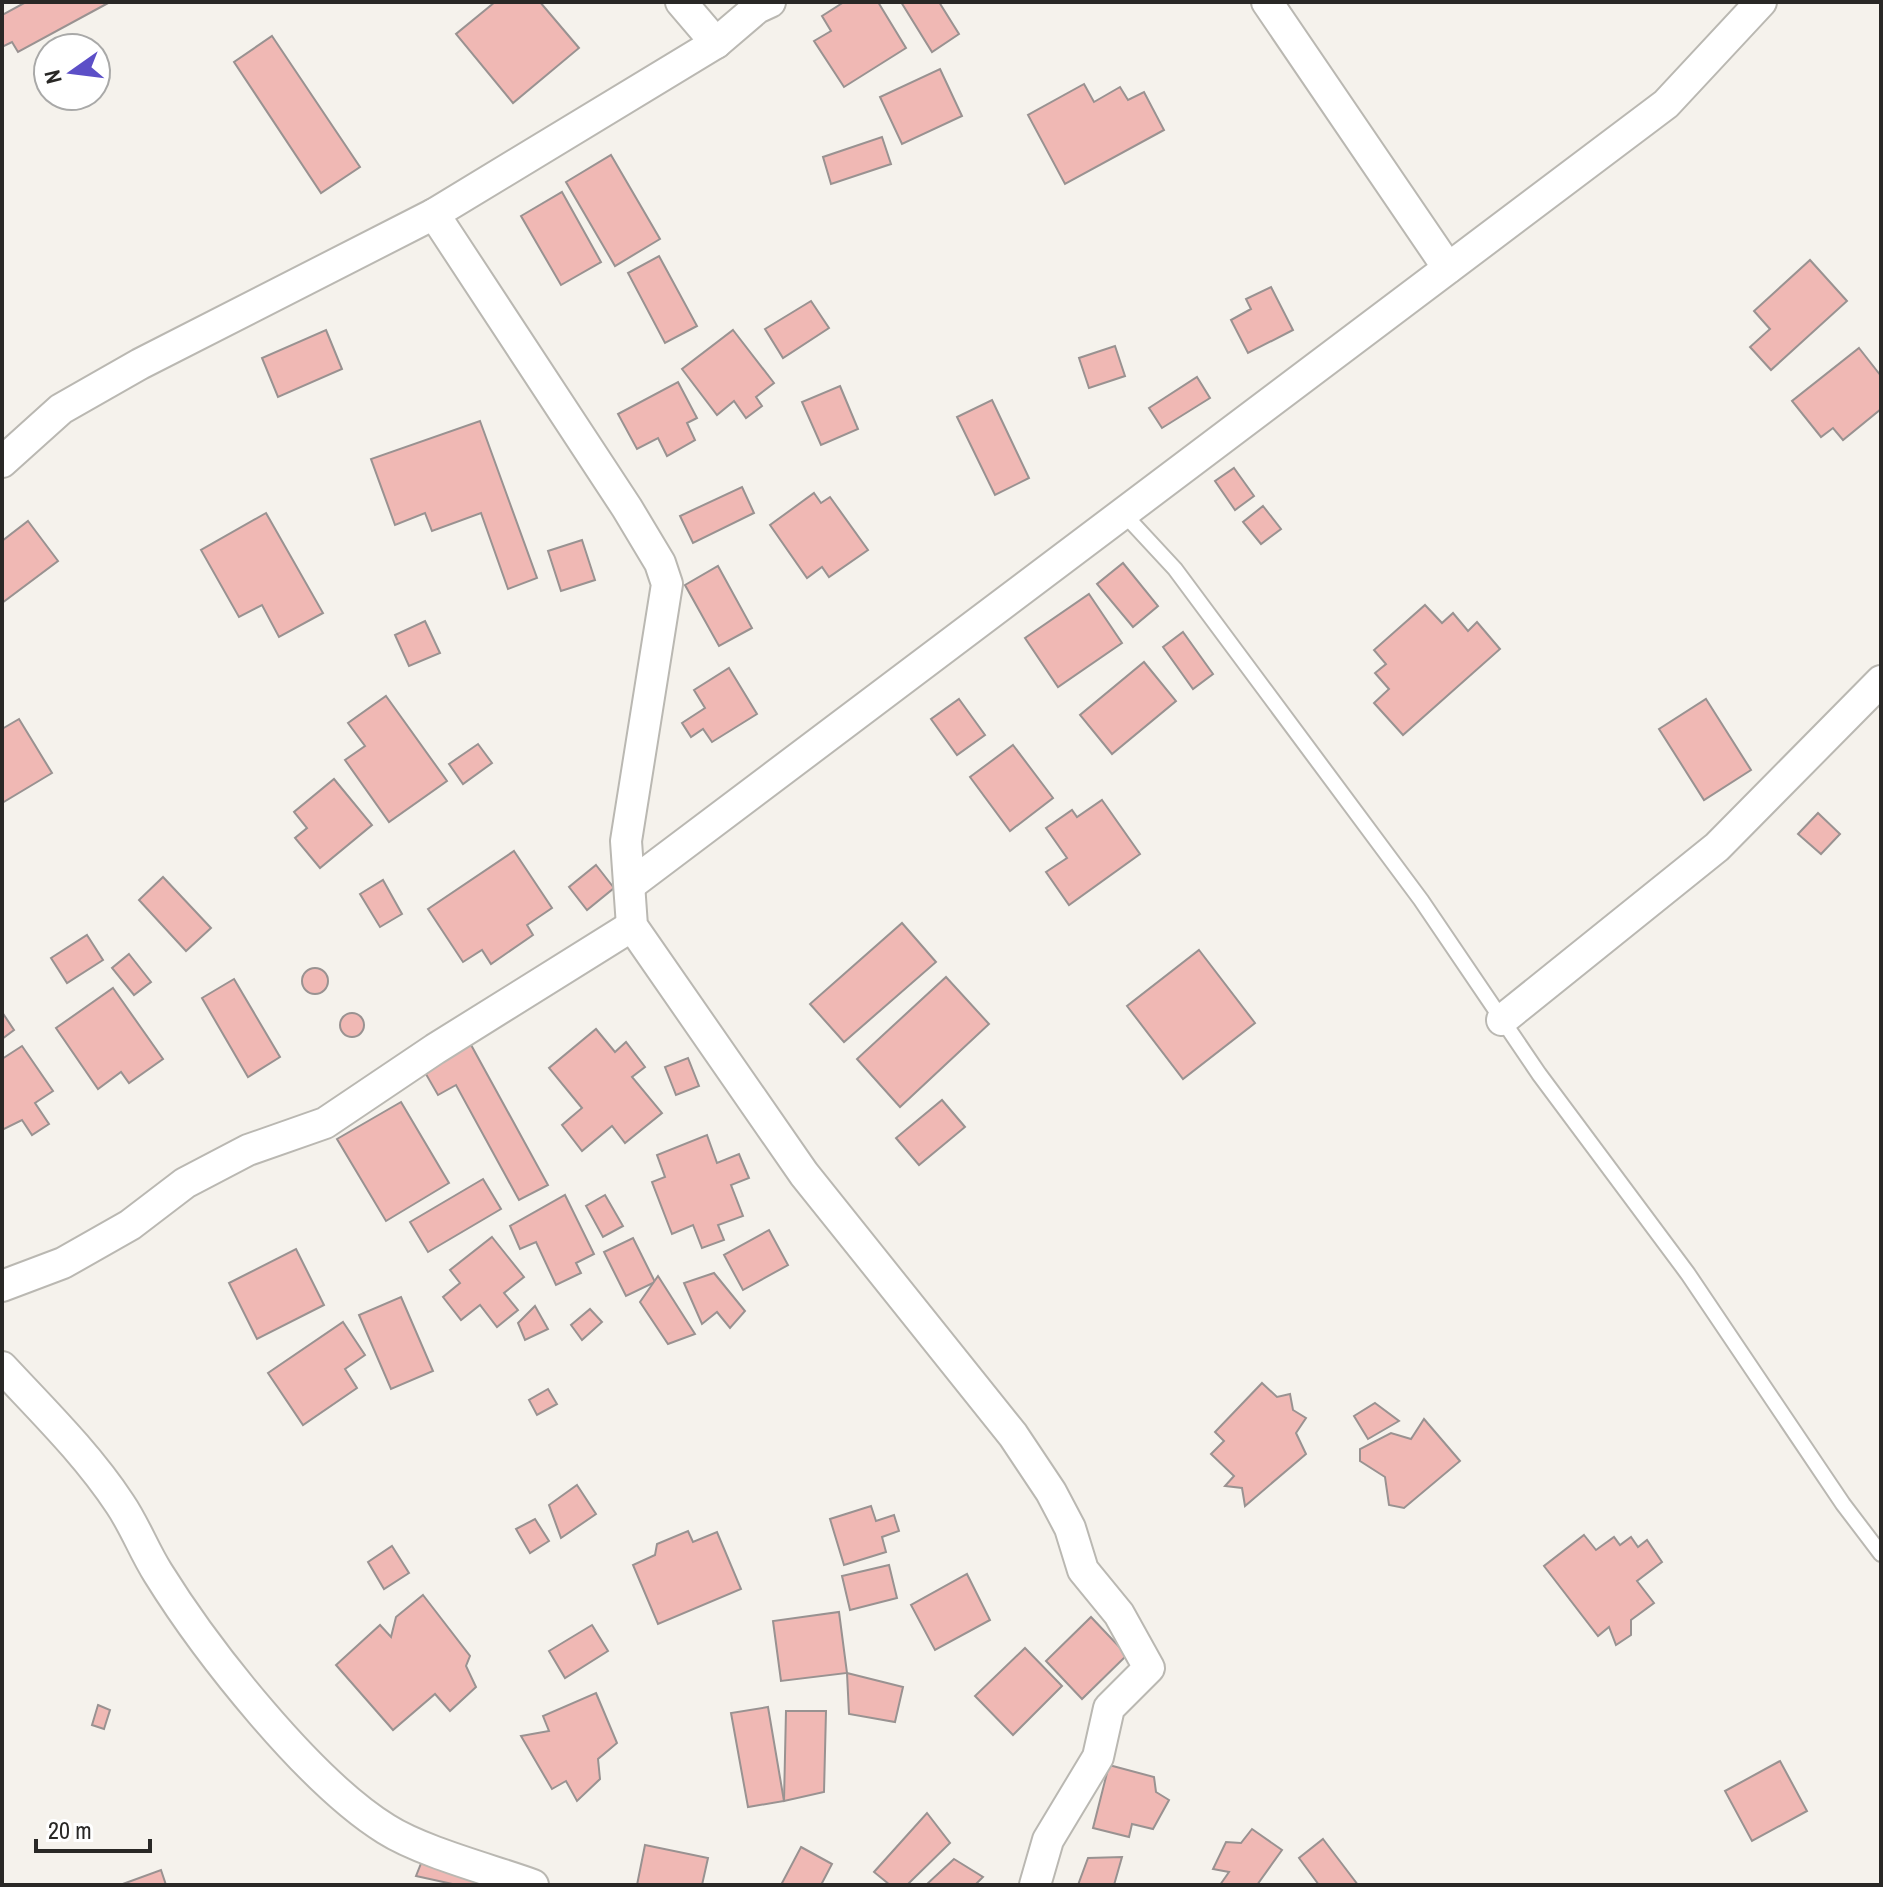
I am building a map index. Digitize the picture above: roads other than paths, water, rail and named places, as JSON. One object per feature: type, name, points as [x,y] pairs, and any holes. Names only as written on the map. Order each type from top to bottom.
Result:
[{"type":"street","points":[[681,2],[716,43]]},
{"type":"street","points":[[2,462],[61,409],[140,364],[434,214],[716,43],[757,8],[770,2]]},
{"type":"street","points":[[1267,2],[1448,268]]},
{"type":"street","points":[[630,885],[1666,104],[1761,2]]},
{"type":"street","points":[[434,214],[627,508],[660,563],[667,584],[626,841],[632,926],[804,1174],[1013,1435],[1051,1492],[1070,1528],[1083,1570],[1119,1614],[1149,1668],[1109,1708],[1098,1757],[1048,1840],[1035,1885]]},
{"type":"street","points":[[1502,1020],[1717,847],[1881,681]]},
{"type":"street","points":[[2,1286],[63,1263],[117,1232],[185,1183],[248,1150],[325,1123],[435,1049],[632,926]]},
{"type":"street","points":[[2,1367],[86,1457],[112,1493],[158,1573],[201,1636],[292,1745],[348,1800],[390,1832],[533,1885]]},
{"type":"lane","points":[[1123,513],[1175,569],[1421,900],[1502,1020],[1688,1274],[1843,1504],[1881,1554]]}]
